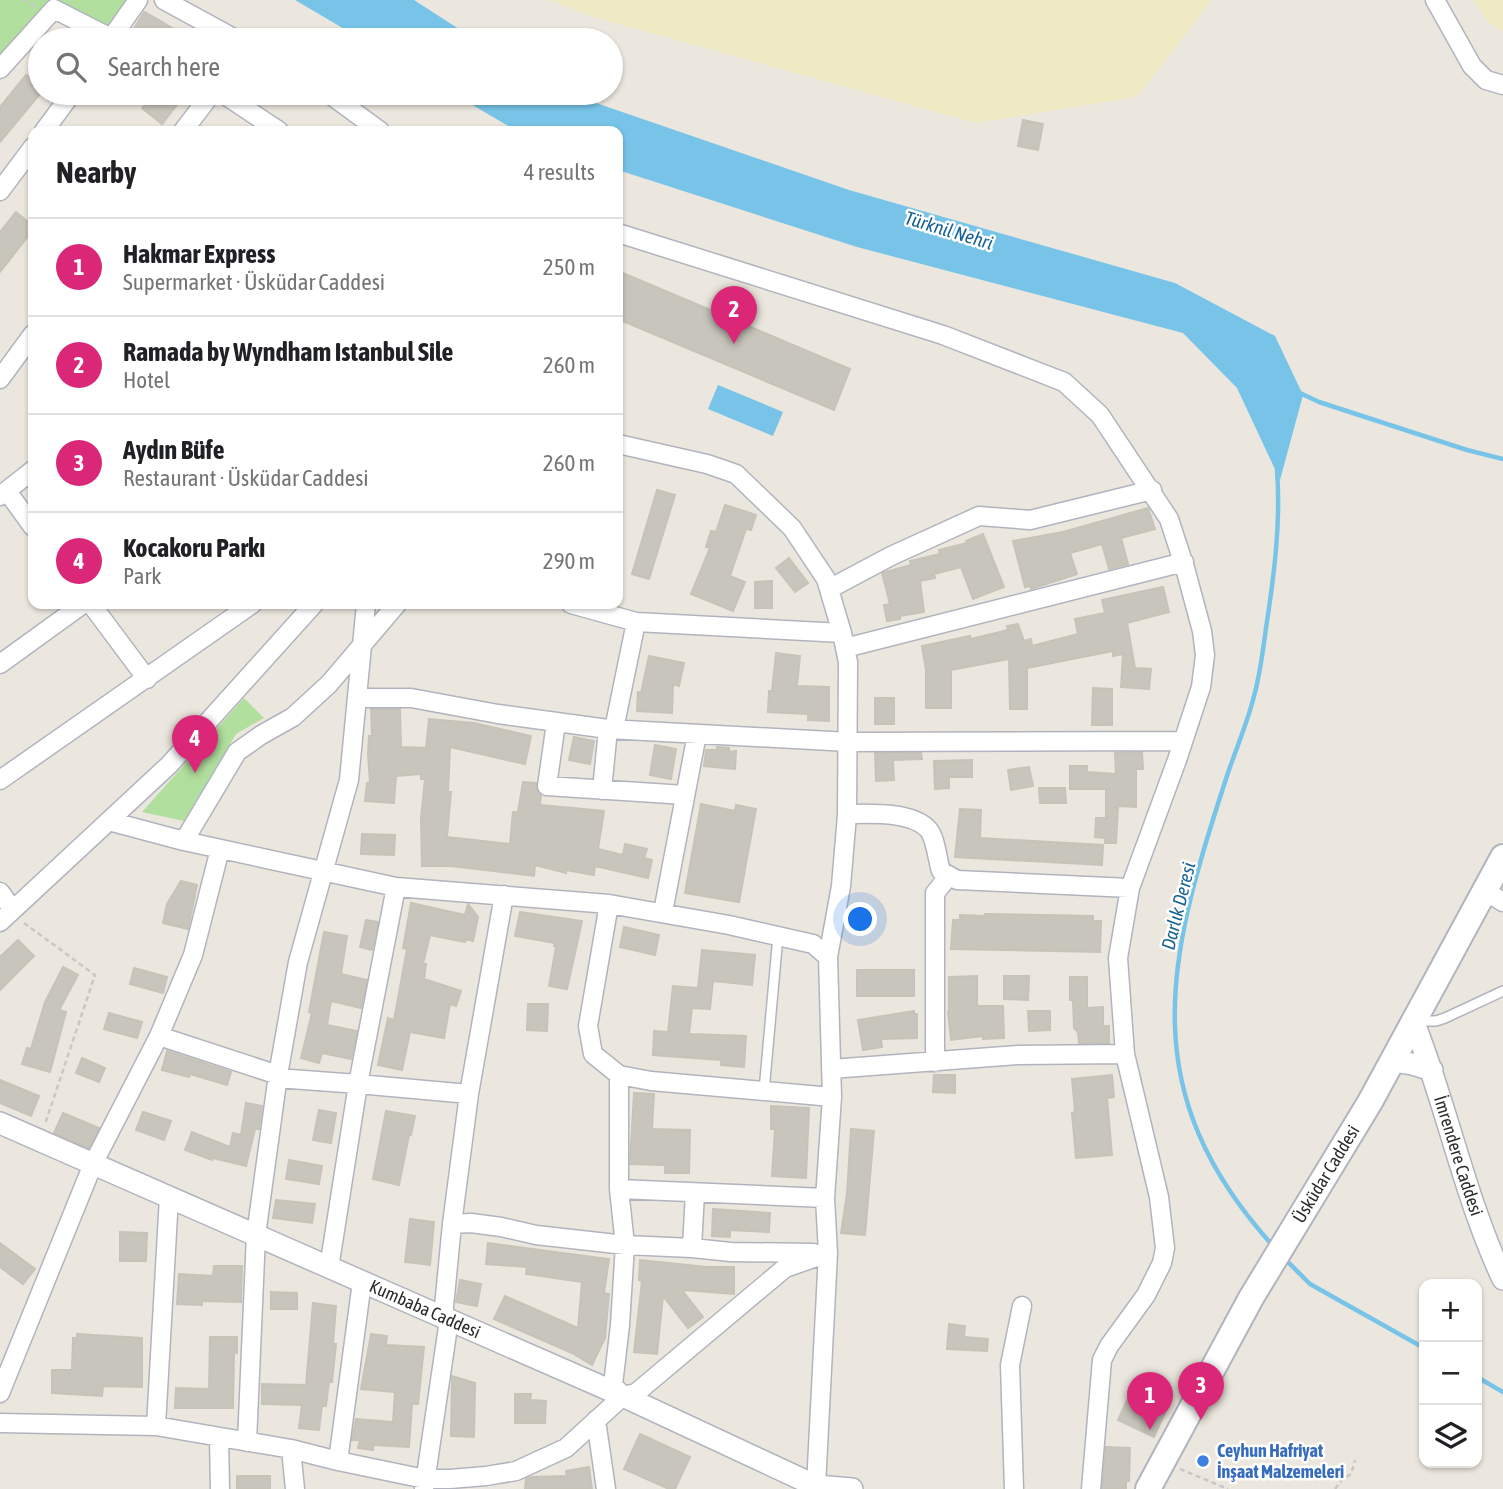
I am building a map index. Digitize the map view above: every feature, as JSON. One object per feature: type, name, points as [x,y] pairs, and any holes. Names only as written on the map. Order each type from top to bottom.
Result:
[{"type":"main road","name":"Üsküdar Caddesi","points":[[1148,1489],[1251,1298],[1370,1102],[1415,1022],[1494,897],[1503,857]]},
{"type":"street","points":[[118,28],[138,0]]},
{"type":"street","points":[[164,0],[215,28]]},
{"type":"street","points":[[1434,0],[1472,66],[1486,80],[1503,85]]},
{"type":"street","points":[[37,28],[54,9],[89,28]]},
{"type":"street","points":[[0,69],[28,38]]},
{"type":"street","points":[[48,126],[63,105]]},
{"type":"street","points":[[187,126],[203,105]]},
{"type":"street","points":[[240,105],[272,126]]},
{"type":"street","points":[[344,105],[373,126]]},
{"type":"street","points":[[0,191],[28,154]]},
{"type":"street","points":[[623,235],[943,335],[1064,382],[1100,415],[1169,519],[1184,562],[1202,631],[1205,655],[1201,687],[1130,888],[1118,958],[1125,1054],[1159,1197],[1165,1248],[1162,1263],[1146,1295],[1102,1360],[1091,1489]]},
{"type":"street","points":[[0,379],[28,341]]},
{"type":"street","points":[[623,445],[707,464],[736,474],[792,528],[826,579],[848,662],[847,814],[841,886],[828,957],[832,1097],[825,1198],[828,1253],[815,1487]]},
{"type":"street","points":[[28,474],[3,494],[28,522]]},
{"type":"street","points":[[829,589],[891,556],[979,516],[1030,520],[1152,490]]},
{"type":"street","points":[[589,609],[636,622],[844,641],[1184,562]]},
{"type":"street","points":[[0,664],[76,609]]},
{"type":"street","points":[[95,609],[146,679]]},
{"type":"street","points":[[0,780],[245,609]]},
{"type":"street","points":[[0,892],[8,915],[169,765],[309,609]]},
{"type":"street","points":[[247,1442],[256,1236],[277,1076],[298,962],[349,779],[366,609]]},
{"type":"street","points":[[184,841],[237,752],[293,717],[338,673],[393,609]]},
{"type":"street","points":[[602,790],[611,729],[636,622]]},
{"type":"street","points":[[338,673],[359,690],[556,723],[611,729],[849,741],[1183,741]]},
{"type":"street","points":[[556,723],[548,786],[685,795]]},
{"type":"street","points":[[663,912],[697,734]]},
{"type":"street","points":[[847,814],[897,816],[918,822],[929,830],[941,871],[957,880],[1130,888]]},
{"type":"street","points":[[109,821],[184,841],[396,887],[609,904],[663,912],[778,934],[813,944],[828,957]]},
{"type":"street","points":[[0,1393],[93,1164],[159,1036],[193,956],[220,849]]},
{"type":"street","points":[[934,1062],[935,892],[948,877]]},
{"type":"street","points":[[329,1268],[358,1084],[396,887]]},
{"type":"street","points":[[425,1484],[446,1319],[452,1224],[469,1094],[504,895]]},
{"type":"street","points":[[609,904],[588,1026],[593,1054],[618,1075],[650,1081],[832,1097]]},
{"type":"street","name":"İmrendere Caddesi","points":[[1415,1022],[1496,1246],[1503,1279]]},
{"type":"street","points":[[159,1036],[277,1076],[469,1094]]},
{"type":"street","points":[[831,1069],[1018,1055],[1125,1054]]},
{"type":"street","points":[[1393,1061],[1432,1070]]},
{"type":"street","points":[[618,1075],[619,1189],[625,1245],[620,1325],[612,1385],[623,1396]]},
{"type":"street","name":"Kumbaba Caddesi","points":[[1,1125],[623,1396],[815,1487],[852,1489]]},
{"type":"street","points":[[619,1189],[825,1198]]},
{"type":"street","points":[[692,1248],[695,1192]]},
{"type":"street","points":[[156,1426],[169,1197]]},
{"type":"street","points":[[452,1224],[491,1226],[536,1235],[625,1245],[731,1252],[828,1253]]},
{"type":"street","points":[[0,1423],[156,1426],[292,1449],[425,1484],[516,1471],[566,1448],[623,1396],[636,1393],[785,1268],[828,1253]]},
{"type":"street","points":[[338,1461],[362,1282]]},
{"type":"street","points":[[1014,1489],[1010,1365],[1022,1306]]},
{"type":"street","points":[[596,1420],[606,1489]]},
{"type":"street","points":[[219,1438],[220,1489]]},
{"type":"street","points":[[292,1449],[295,1489]]},
{"type":"lane","points":[[764,1091],[778,934]]},
{"type":"lane","points":[[1415,1022],[1445,1018],[1503,991]]},
{"type":"path","points":[[8,915],[96,975],[40,1140]]},
{"type":"path","points":[[1335,1489],[1351,1474],[1354,1460]]},
{"type":"path","points":[[1163,1461],[1228,1489]]},
{"type":"green space","points":[[0,0],[138,0],[118,28],[91,28],[53,9],[36,28],[28,28],[28,37],[0,69]]},
{"type":"green space","points":[[244,698],[264,718],[236,734],[184,821],[142,812]]},
{"type":"sand","points":[[550,0],[1212,0],[1137,97],[976,123],[590,16]]},
{"type":"sand","points":[[1474,0],[1503,0],[1503,31],[1487,21]]},
{"type":"water","points":[[295,0],[414,0],[457,28],[343,28]]},
{"type":"water","name":"Türknil Nehri","points":[[473,105],[602,105],[849,190],[1175,283],[1275,336],[1303,395],[1280,480],[1237,388],[1183,333],[857,247],[623,172],[623,126],[508,126]]},
{"type":"water","points":[[718,385],[783,412],[773,436],[708,409]]},
{"type":"building","points":[[144,12],[172,28],[134,28]]},
{"type":"building","points":[[26,75],[28,77],[28,105],[31,105],[0,142],[0,107]]},
{"type":"building","points":[[144,105],[177,105],[162,124],[142,108]]},
{"type":"building","points":[[1023,120],[1043,124],[1038,150],[1018,146]]},
{"type":"building","points":[[16,212],[28,222],[28,236],[0,272],[0,232]]},
{"type":"building","points":[[623,273],[850,369],[834,410],[623,321]]},
{"type":"building","points":[[657,490],[675,495],[649,579],[632,574]]},
{"type":"building","points":[[725,505],[756,515],[751,530],[746,529],[730,576],[745,582],[733,611],[691,594],[710,548],[706,547],[711,531],[716,532]]},
{"type":"building","points":[[1148,508],[1155,529],[1121,538],[1128,564],[1109,569],[1102,544],[1070,553],[1077,574],[1031,589],[1030,586],[1025,587],[1013,541],[1063,532]]},
{"type":"building","points":[[983,534],[1004,587],[973,599],[961,567],[934,574],[935,578],[920,581],[924,612],[887,621],[884,605],[890,604],[882,573],[911,565],[910,561],[940,554],[939,550],[967,543],[966,541]]},
{"type":"building","points":[[789,558],[808,583],[795,592],[776,568]]},
{"type":"building","points":[[772,581],[772,608],[755,608],[755,582]]},
{"type":"building","points":[[1163,587],[1169,612],[1127,623],[1135,668],[1151,669],[1149,689],[1121,687],[1123,654],[1113,656],[1113,651],[1027,668],[1027,709],[1010,709],[1009,659],[951,670],[951,708],[926,708],[926,670],[922,646],[970,636],[971,639],[1008,630],[1007,626],[1018,624],[1024,641],[1031,639],[1032,646],[1078,634],[1075,619],[1105,613],[1102,600]]},
{"type":"building","points":[[776,653],[800,656],[797,686],[829,687],[829,721],[808,720],[808,714],[768,712]]},
{"type":"building","points":[[649,656],[684,663],[679,686],[673,684],[672,713],[637,711],[638,692],[641,693]]},
{"type":"building","points":[[1093,688],[1112,689],[1112,725],[1092,725]]},
{"type":"building","points":[[875,698],[894,698],[894,724],[875,724]]},
{"type":"building","points":[[371,709],[400,709],[401,747],[426,748],[429,719],[474,723],[531,736],[525,764],[450,747],[448,792],[451,792],[447,837],[510,844],[513,812],[518,812],[523,782],[536,783],[541,796],[540,805],[604,811],[598,849],[623,855],[625,844],[647,849],[644,858],[652,860],[648,878],[595,866],[594,875],[566,870],[566,873],[535,865],[534,876],[451,866],[422,866],[421,818],[425,779],[421,779],[421,774],[396,776],[394,803],[365,801],[367,783],[370,783],[368,754],[369,736],[372,736]]},
{"type":"building","points":[[574,737],[594,741],[590,764],[569,760]]},
{"type":"building","points":[[655,745],[676,749],[671,779],[650,775]]},
{"type":"building","points":[[717,747],[729,748],[729,752],[736,751],[735,769],[704,766],[706,750],[717,750]]},
{"type":"building","points":[[1142,752],[1143,769],[1136,769],[1136,807],[1118,806],[1116,843],[1105,843],[1105,838],[1095,837],[1096,818],[1106,818],[1106,789],[1070,789],[1070,766],[1087,766],[1087,772],[1116,774],[1115,753]]},
{"type":"building","points":[[875,753],[921,753],[922,759],[893,760],[894,780],[876,781]]},
{"type":"building","points":[[972,760],[972,777],[949,777],[949,788],[935,789],[934,761]]},
{"type":"building","points":[[1029,767],[1033,786],[1011,790],[1008,770]]},
{"type":"building","points":[[1039,788],[1065,788],[1066,803],[1040,803]]},
{"type":"building","points":[[701,804],[735,811],[736,805],[756,809],[739,902],[685,893]]},
{"type":"building","points":[[960,809],[981,810],[980,838],[1103,845],[1102,865],[955,857]]},
{"type":"building","points":[[362,834],[395,835],[394,855],[361,854]]},
{"type":"building","points":[[181,881],[197,885],[188,929],[163,923],[167,904]]},
{"type":"building","points":[[411,903],[465,915],[468,904],[478,917],[473,941],[430,935],[423,964],[426,964],[424,979],[461,991],[456,1006],[450,1004],[444,1038],[410,1032],[402,1070],[378,1065],[388,1018],[394,1020],[407,949],[403,948]]},
{"type":"building","points":[[520,912],[582,921],[567,989],[549,986],[555,943],[515,936]]},
{"type":"building","points":[[960,915],[1093,916],[1093,921],[1101,921],[1100,952],[951,949],[953,920],[960,920]]},
{"type":"building","points":[[366,920],[378,922],[372,950],[360,947]]},
{"type":"building","points":[[624,927],[659,935],[655,955],[620,947]]},
{"type":"building","points":[[324,932],[347,936],[341,974],[367,980],[361,1008],[331,1001],[327,1025],[357,1031],[351,1059],[322,1053],[319,1063],[301,1058],[312,1013],[309,1012]]},
{"type":"building","points":[[18,940],[34,956],[0,990],[0,957]]},
{"type":"building","points":[[702,950],[755,955],[752,985],[713,981],[710,1009],[692,1008],[689,1034],[746,1036],[744,1067],[721,1065],[721,1060],[653,1055],[654,1031],[668,1032],[673,986],[698,988]]},
{"type":"building","points":[[63,967],[78,975],[59,1010],[66,1012],[50,1072],[22,1064],[27,1048],[31,1049],[45,1002]]},
{"type":"building","points":[[134,968],[167,977],[163,993],[130,984]]},
{"type":"building","points":[[857,970],[914,970],[914,996],[857,996]]},
{"type":"building","points":[[977,976],[977,1006],[1003,1006],[1004,1038],[983,1039],[983,1036],[951,1040],[948,1012],[949,977]]},
{"type":"building","points":[[1004,976],[1029,976],[1028,1000],[1004,999]]},
{"type":"building","points":[[1070,977],[1087,977],[1087,1008],[1103,1007],[1103,1026],[1109,1026],[1109,1043],[1079,1043],[1078,1032],[1074,1028],[1073,1000],[1070,1000]]},
{"type":"building","points":[[528,1004],[548,1004],[547,1031],[527,1030]]},
{"type":"building","points":[[914,1011],[914,1014],[917,1014],[917,1038],[881,1039],[882,1047],[863,1050],[858,1020]]},
{"type":"building","points":[[1028,1011],[1050,1011],[1050,1030],[1029,1031]]},
{"type":"building","points":[[109,1013],[142,1022],[137,1038],[104,1029]]},
{"type":"building","points":[[167,1051],[231,1072],[227,1085],[190,1074],[189,1077],[162,1070]]},
{"type":"building","points":[[82,1058],[105,1068],[99,1082],[76,1073]]},
{"type":"building","points":[[934,1075],[955,1075],[955,1093],[933,1092]]},
{"type":"building","points":[[1112,1075],[1114,1097],[1107,1098],[1112,1155],[1076,1158],[1072,1079]]},
{"type":"building","points":[[0,1080],[39,1096],[31,1116],[0,1103]]},
{"type":"building","points":[[634,1093],[654,1094],[652,1129],[690,1130],[689,1173],[665,1173],[665,1165],[630,1164]]},
{"type":"building","points":[[246,1103],[262,1106],[259,1129],[255,1129],[246,1166],[213,1158],[212,1160],[185,1150],[192,1132],[230,1147],[233,1133],[241,1135]]},
{"type":"building","points":[[771,1106],[809,1108],[806,1178],[772,1176],[775,1129],[771,1129]]},
{"type":"building","points":[[319,1110],[336,1113],[331,1143],[313,1140]]},
{"type":"building","points":[[386,1111],[415,1116],[399,1185],[373,1179]]},
{"type":"building","points":[[143,1112],[171,1121],[164,1140],[136,1130]]},
{"type":"building","points":[[63,1113],[99,1128],[89,1148],[54,1133]]},
{"type":"building","points":[[851,1129],[874,1131],[865,1235],[841,1233],[847,1194]]},
{"type":"building","points":[[289,1160],[322,1166],[319,1184],[286,1179]]},
{"type":"building","points":[[276,1200],[315,1204],[312,1223],[273,1218]]},
{"type":"building","points":[[713,1209],[770,1213],[769,1232],[730,1230],[730,1237],[712,1236]]},
{"type":"building","points":[[410,1219],[434,1222],[430,1265],[405,1262]]},
{"type":"building","points":[[120,1232],[147,1233],[146,1261],[120,1261]]},
{"type":"building","points":[[0,1243],[35,1269],[23,1284],[0,1267]]},
{"type":"building","points":[[488,1243],[609,1259],[604,1293],[609,1294],[605,1338],[592,1365],[572,1353],[494,1319],[505,1296],[578,1328],[582,1282],[526,1274],[527,1267],[486,1264]]},
{"type":"building","points":[[640,1260],[734,1267],[734,1294],[682,1290],[703,1317],[688,1328],[663,1296],[657,1354],[634,1352],[642,1281],[639,1280]]},
{"type":"building","points":[[214,1266],[242,1266],[241,1302],[202,1301],[202,1305],[177,1304],[179,1274],[213,1276]]},
{"type":"building","points":[[460,1280],[481,1284],[477,1306],[456,1302]]},
{"type":"building","points":[[271,1292],[297,1293],[297,1309],[271,1309]]},
{"type":"building","points":[[313,1303],[336,1306],[332,1382],[329,1382],[326,1406],[322,1406],[319,1430],[299,1428],[302,1405],[262,1404],[262,1384],[306,1385]]},
{"type":"building","points":[[949,1324],[965,1326],[964,1337],[988,1339],[987,1351],[947,1349]]},
{"type":"building","points":[[77,1334],[142,1338],[142,1387],[103,1386],[102,1396],[52,1393],[52,1370],[72,1370],[73,1338],[77,1338]]},
{"type":"building","points":[[371,1334],[387,1336],[386,1345],[424,1347],[418,1404],[412,1404],[409,1447],[373,1445],[373,1450],[358,1448],[360,1440],[352,1440],[356,1419],[393,1422],[395,1392],[361,1389]]},
{"type":"building","points":[[210,1337],[237,1337],[233,1408],[175,1408],[176,1388],[209,1389]]},
{"type":"building","points":[[452,1376],[475,1383],[474,1437],[451,1436]]},
{"type":"building","points":[[1135,1383],[1171,1400],[1154,1437],[1118,1420]]},
{"type":"building","points":[[515,1394],[531,1394],[530,1400],[546,1401],[545,1423],[515,1423]]},
{"type":"building","points":[[640,1434],[690,1457],[675,1489],[669,1489],[624,1469]]},
{"type":"building","points":[[1106,1447],[1130,1448],[1129,1481],[1126,1481],[1126,1489],[1102,1489]]},
{"type":"building","points":[[589,1467],[592,1489],[525,1489],[526,1479],[531,1477],[567,1476],[566,1471]]},
{"type":"building","points":[[237,1476],[270,1476],[270,1489],[237,1489]]},
{"type":"waterway","points":[[1300,393],[1319,402],[1503,459]]},
{"type":"waterway","name":"Darlık Deresi","points":[[1274,1247],[1229,1190],[1199,1135],[1181,1080],[1175,1024],[1178,968],[1188,909],[1204,847],[1248,718],[1260,671],[1276,549],[1277,470]]},
{"type":"waterway","name":"Darlık Deresi","points":[[1285,1259],[1310,1284],[1419,1345]]},
{"type":"waterway","name":"Darlık Deresi","points":[[1482,1380],[1503,1392]]},
{"type":"place","name":"Ramada by Wyndham Istanbul Sile","points":[[734,344]]},
{"type":"place","name":"Kocakoru Parkı","points":[[195,773]]},
{"type":"place","name":"Aydın Büfe","points":[[1201,1420]]},
{"type":"place","name":"Hakmar Express","points":[[1150,1430]]},
{"type":"place","name":"Ceyhun Hafriyat İnşaat Malzemeleri","points":[[1203,1461]]}]
